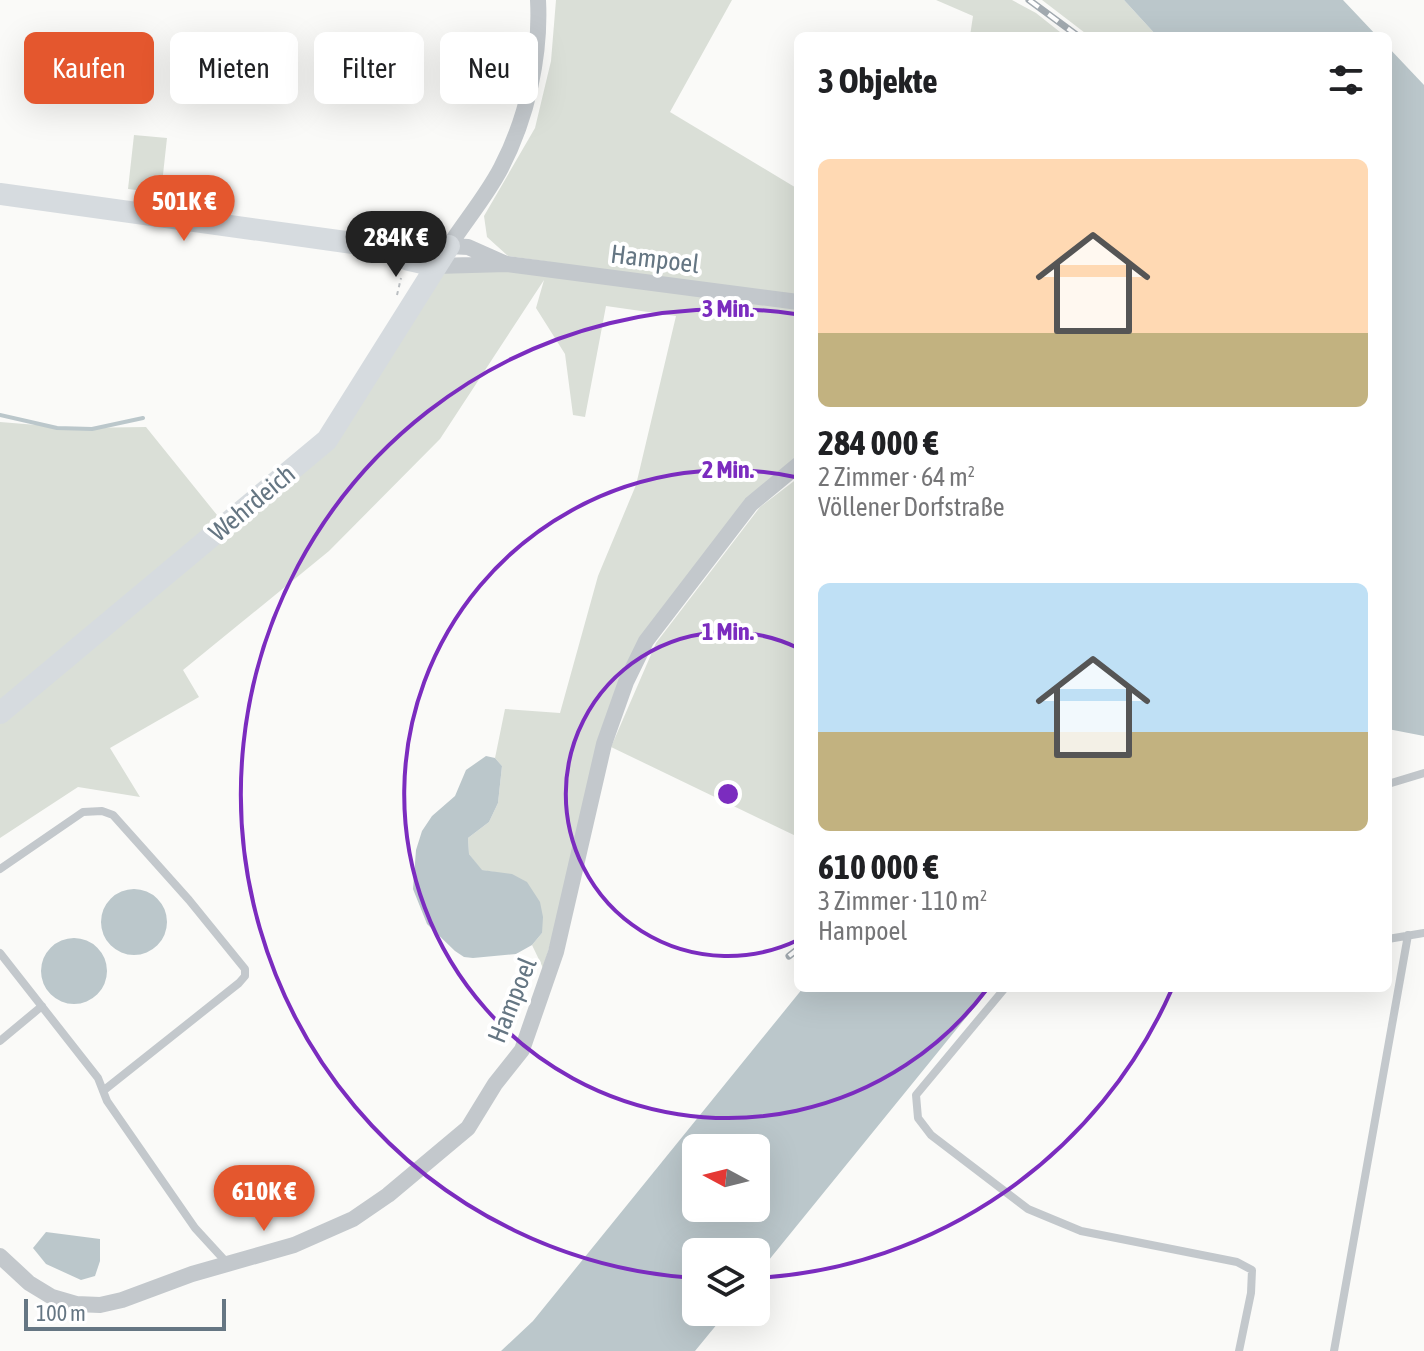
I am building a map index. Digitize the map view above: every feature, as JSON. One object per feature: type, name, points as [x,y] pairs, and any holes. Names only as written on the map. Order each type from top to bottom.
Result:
[{"type":"street","points":[[0,194],[371,244],[449,246],[501,169],[523,114],[535,64],[538,0]]},
{"type":"street","points":[[371,244],[409,260],[436,266]]},
{"type":"street","name":"Hampoel","points":[[449,246],[468,247],[507,264]]},
{"type":"street","name":"Wehrdeich","points":[[0,713],[327,440],[449,246]]},
{"type":"street","name":"Hampoel","points":[[436,266],[507,264],[794,301]]},
{"type":"street","name":"Hampoel","points":[[0,1256],[29,1283],[52,1297],[76,1304],[100,1305],[308,1240],[353,1219],[388,1195],[468,1128],[495,1084],[522,1050],[556,952],[604,744],[626,682],[646,641],[751,504],[794,468]]},
{"type":"lane","points":[[1392,783],[1424,773]]},
{"type":"lane","points":[[0,869],[83,812],[102,811],[113,815],[245,969],[245,976],[239,983],[103,1091]]},
{"type":"lane","points":[[1392,938],[1424,933]]},
{"type":"lane","points":[[1334,1351],[1408,935]]},
{"type":"lane","points":[[0,953],[98,1078],[107,1101],[195,1228],[228,1264]]},
{"type":"lane","points":[[1002,992],[916,1095],[918,1118],[931,1135],[1028,1209],[1081,1231],[1237,1262],[1252,1270],[1251,1293],[1239,1351]]},
{"type":"lane","points":[[0,1041],[42,1006]]},
{"type":"path","points":[[403,317],[395,310],[397,288],[409,260]]},
{"type":"shaded area","points":[[556,0],[732,0],[670,112],[794,187],[794,463],[641,639],[543,968],[532,945],[542,933],[494,872],[481,870],[469,854],[468,838],[489,822],[498,803],[502,766],[495,758],[505,709],[560,713],[598,576],[636,485],[676,316],[606,306],[585,417],[573,415],[565,354],[536,308],[544,280],[440,439],[329,551],[183,670],[199,697],[110,748],[140,797],[78,787],[0,838],[0,721],[330,443],[444,271],[550,262],[508,256],[487,237],[484,216],[535,128],[551,61]]},
{"type":"shaded area","points":[[936,0],[1012,0],[1036,13],[1060,32],[971,32],[973,16]]},
{"type":"shaded area","points":[[1042,0],[1124,0],[1153,32],[1084,32]]},
{"type":"shaded area","points":[[1124,0],[1343,0],[1373,32],[1153,32]]},
{"type":"shaded area","points":[[1392,51],[1424,85],[1424,736],[1392,730]]},
{"type":"shaded area","points":[[134,135],[167,138],[161,193],[128,189]]},
{"type":"shaded area","points":[[0,422],[74,428],[146,427],[217,515],[206,533],[0,705]]},
{"type":"shaded area","points":[[794,481],[794,835],[611,747],[656,643],[760,507]]},
{"type":"shaded area","points":[[486,756],[495,758],[502,766],[498,803],[489,822],[468,838],[469,854],[482,870],[512,874],[527,882],[540,902],[542,933],[532,945],[516,954],[473,958],[455,951],[427,924],[413,889],[416,850],[422,831],[432,816],[455,796],[466,770]]},
{"type":"shaded area","points":[[134,889],[147,892],[157,899],[164,909],[167,922],[164,935],[157,945],[147,952],[134,955],[121,952],[111,945],[104,935],[101,922],[104,909],[111,899],[121,892]]},
{"type":"shaded area","points":[[74,938],[87,941],[97,948],[104,958],[107,971],[104,984],[97,994],[87,1001],[74,1004],[61,1001],[51,994],[44,984],[41,971],[44,958],[51,948],[61,941]]},
{"type":"shaded area","points":[[800,992],[987,992],[770,1259],[770,1238],[682,1238],[682,1326],[716,1326],[695,1351],[501,1351],[533,1321],[682,1137],[682,1222],[770,1222],[770,1134],[685,1134]]},
{"type":"shaded area","points":[[46,1232],[100,1239],[100,1261],[95,1276],[81,1280],[46,1264],[33,1248]]},
{"type":"waterway","points":[[0,415],[57,428],[92,429],[143,418]]},
{"type":"railway","points":[[1029,0],[1073,32]]},
{"type":"railway","points":[[789,956],[794,952]]}]
